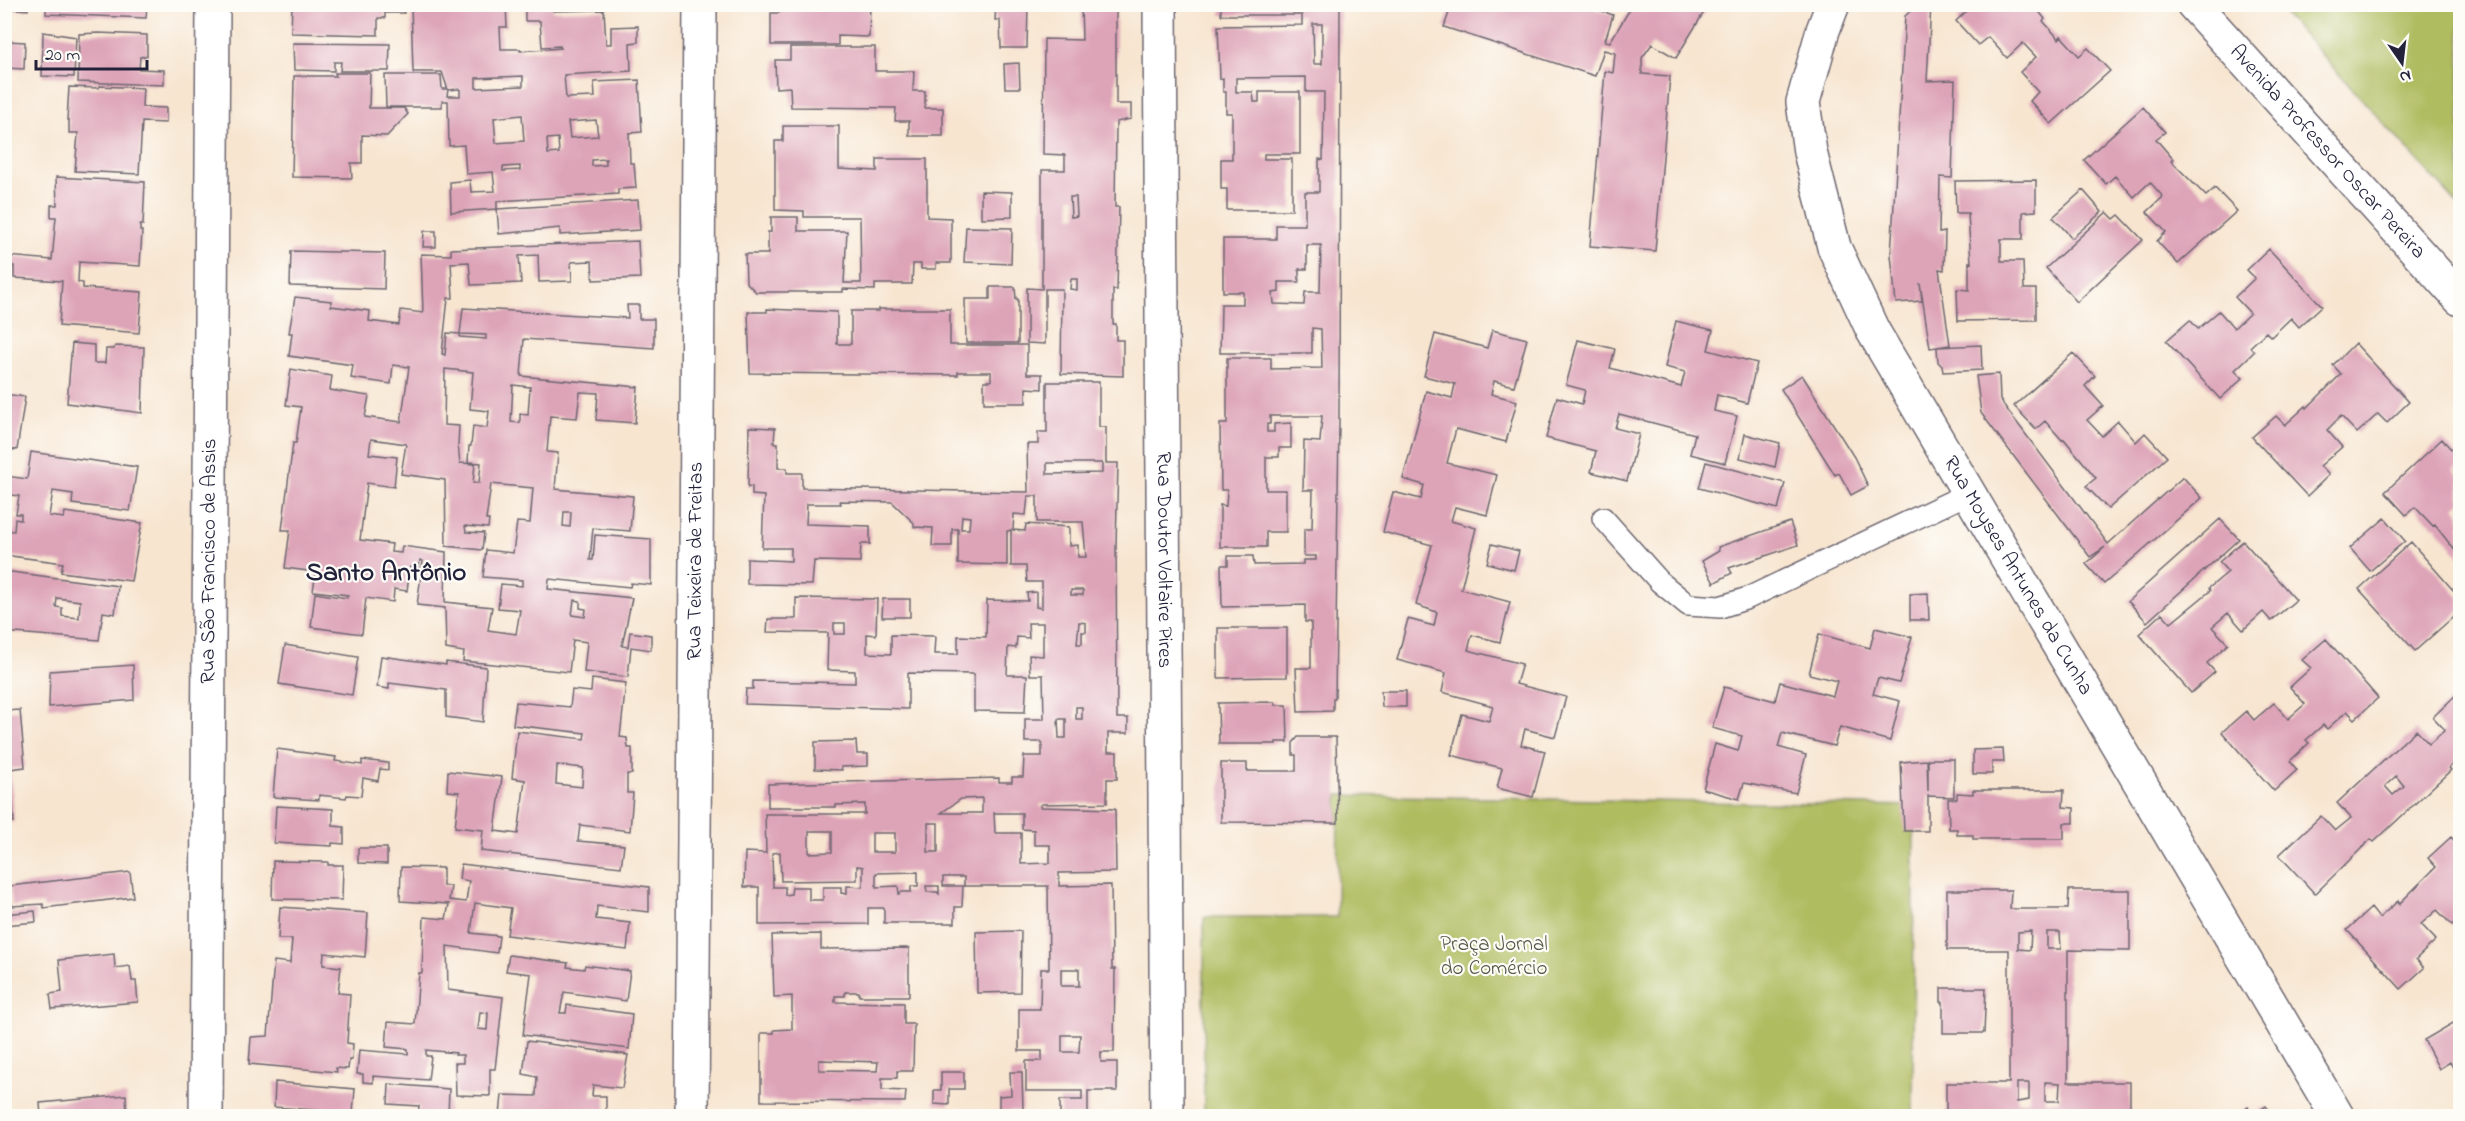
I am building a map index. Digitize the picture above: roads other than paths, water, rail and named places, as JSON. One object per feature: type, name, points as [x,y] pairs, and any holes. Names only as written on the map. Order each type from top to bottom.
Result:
[{"type":"street","name":"Rua São Francisco de Assis","points":[[206,1116],[213,4]]},
{"type":"street","name":"Rua Teixeira de Freitas","points":[[692,1116],[700,4]]},
{"type":"street","name":"Rua Doutor Voltaire Pires","points":[[1160,4],[1167,1116]]},
{"type":"street","name":"Rua Moyses Antunes da Cunha","points":[[1833,4],[1823,30],[1803,102],[1810,152],[1834,247],[1873,331],[2337,1116]]},
{"type":"street","name":"Avenida Professor Oscar Pereira","points":[[2193,4],[2460,299]]},
{"type":"lane","points":[[1603,518],[1660,582],[1688,605],[1720,607],[1748,598],[1969,493]]},
{"type":"district","name":"Santo Antônio","points":[[386,573]]},
{"type":"park label","name":"Praça Jornal do Comércio","points":[[1494,957]]}]
